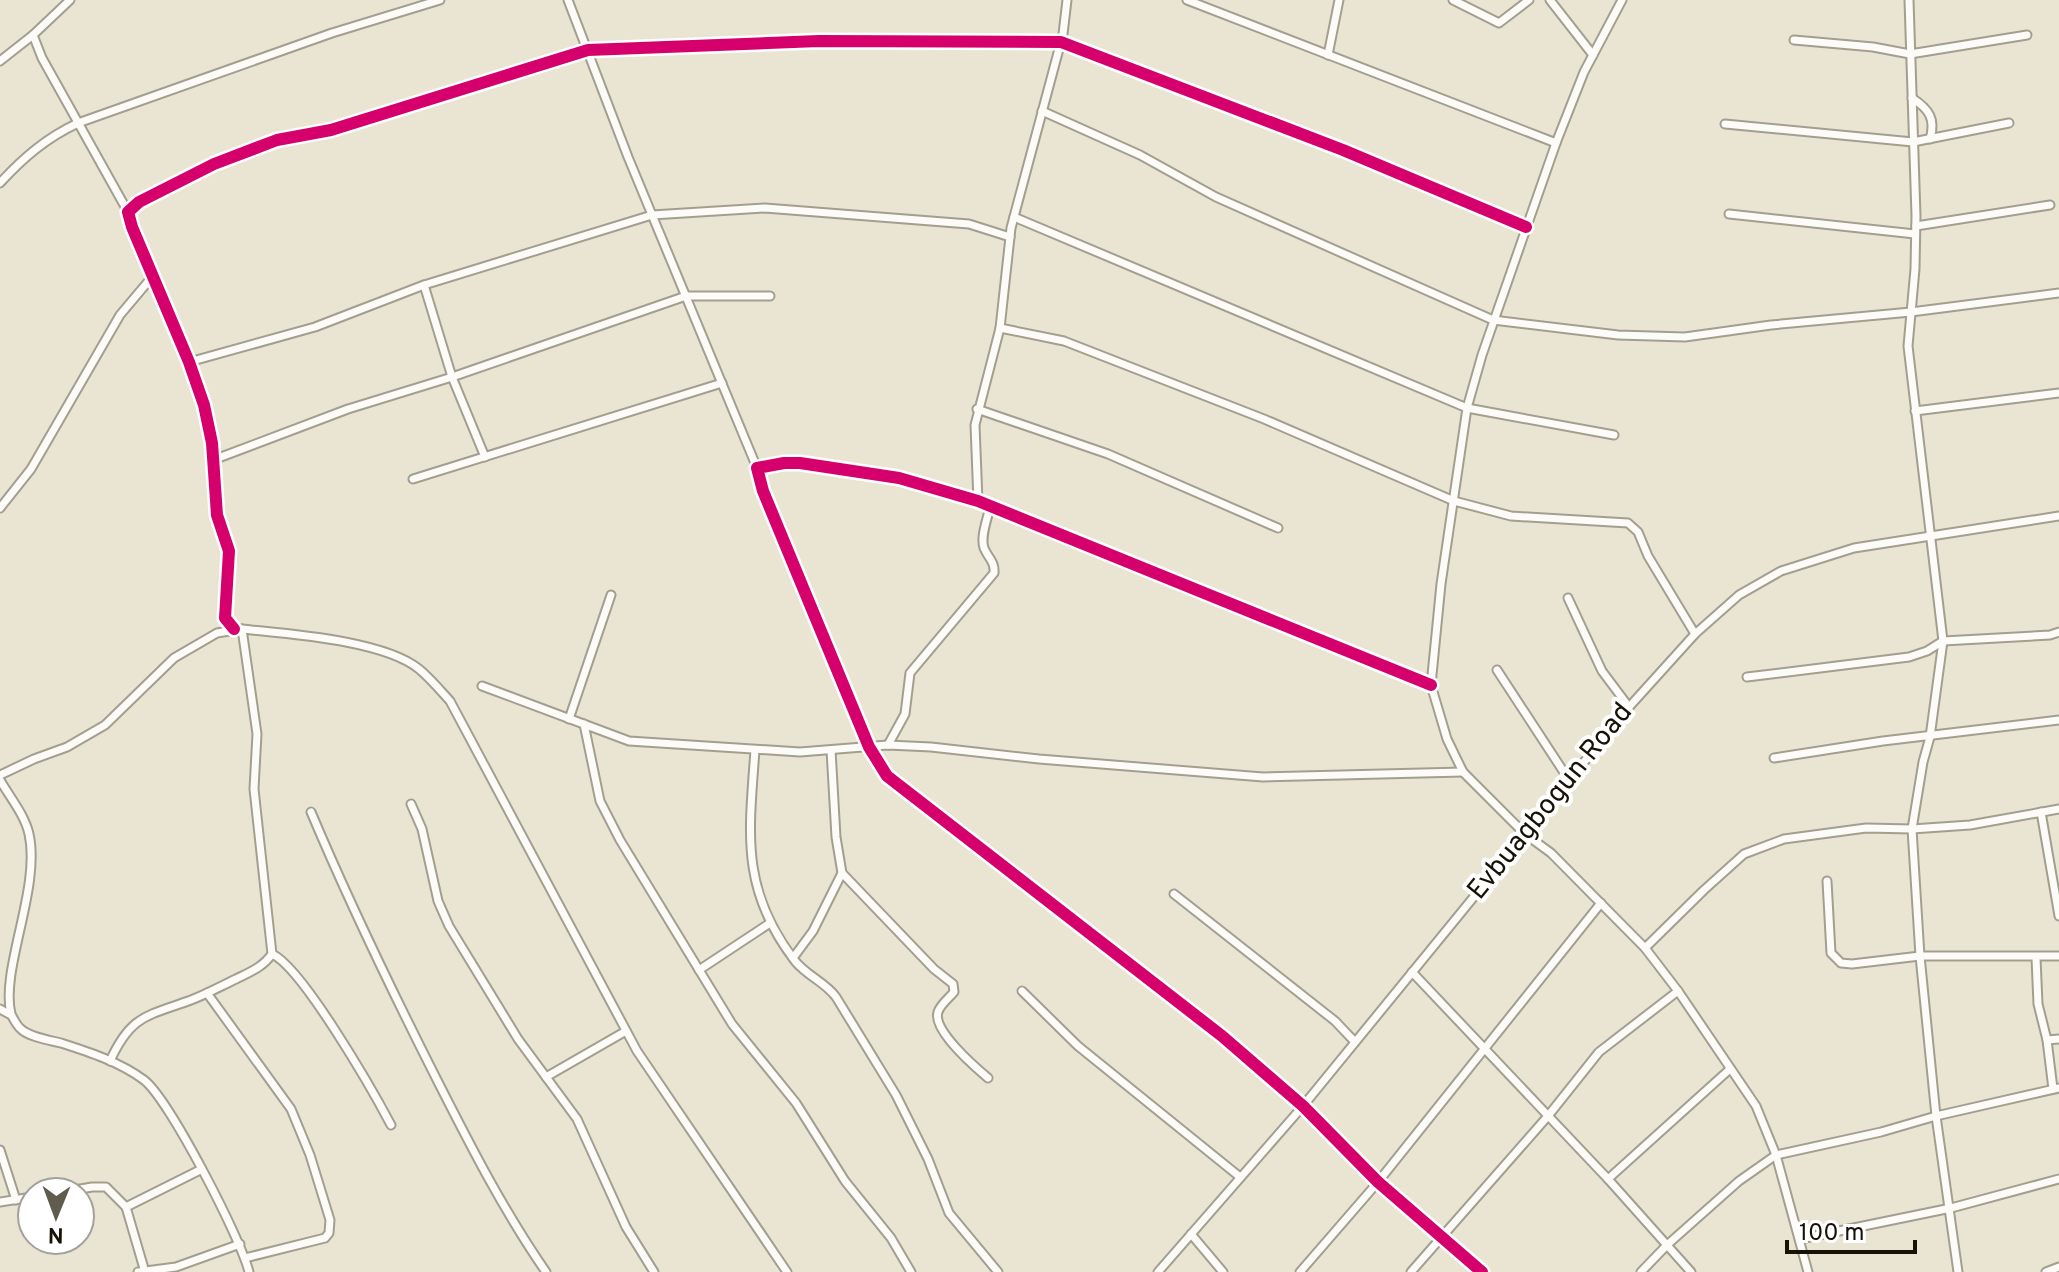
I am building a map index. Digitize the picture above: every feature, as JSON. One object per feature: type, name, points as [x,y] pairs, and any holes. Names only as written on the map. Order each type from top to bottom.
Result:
[{"type":"street","points":[[0,61],[70,0]]},
{"type":"street","points":[[0,183],[26,155],[57,133],[78,123],[332,33],[440,0]]},
{"type":"street","points":[[568,0],[652,215],[757,468],[763,491],[869,747],[887,776],[1222,1036],[1303,1106],[1378,1182],[1482,1272]]},
{"type":"street","points":[[978,501],[977,409],[1000,328],[1014,217],[1061,42],[1067,0]]},
{"type":"street","points":[[1187,0],[1556,143]]},
{"type":"street","points":[[1328,55],[1339,0]]},
{"type":"street","points":[[1453,0],[1499,23],[1529,0]]},
{"type":"street","points":[[1550,0],[1593,55]]},
{"type":"street","points":[[1622,0],[1593,55],[1556,143],[1493,320],[1467,408],[1441,584],[1431,685],[1447,739],[1463,772],[1525,834],[1551,853],[1645,948],[1756,1106],[1776,1155],[1808,1272]]},
{"type":"street","points":[[1909,0],[1916,230],[1908,346],[1943,641],[1930,737],[1912,829],[1920,956],[1936,1116],[1958,1272]]},
{"type":"street","points":[[33,35],[42,58],[128,212],[204,405],[213,460],[217,515],[229,551],[225,618],[238,629],[257,734],[254,789],[272,954],[260,967],[207,993],[152,1012],[137,1021],[118,1044],[110,1061]]},
{"type":"street","points":[[1794,40],[1873,47],[1910,54],[2027,35]]},
{"type":"street","points":[[128,212],[139,202],[214,164],[277,140],[331,130],[588,50],[819,41],[1061,42],[1343,150],[1526,227]]},
{"type":"street","points":[[1912,98],[1933,118],[1930,139]]},
{"type":"street","points":[[1042,111],[1140,155],[1216,197],[1493,320],[1618,335],[1685,337],[2059,293]]},
{"type":"street","points":[[1725,124],[1913,142],[2009,123]]},
{"type":"street","points":[[1729,214],[1916,230],[2050,205]]},
{"type":"street","points":[[189,362],[315,327],[424,285],[652,215],[765,208],[969,224],[1010,237]]},
{"type":"street","points":[[1014,217],[1467,408],[1614,435]]},
{"type":"street","points":[[0,508],[31,469],[120,315],[152,277]]},
{"type":"street","points":[[424,285],[452,377],[485,457]]},
{"type":"street","points":[[213,460],[348,409],[452,377],[686,296],[770,296]]},
{"type":"street","points":[[1000,328],[1064,341],[1264,419],[1454,501],[1511,516],[1628,523],[1638,532],[1648,556],[1695,634]]},
{"type":"street","points":[[413,479],[722,383]]},
{"type":"street","points":[[1915,411],[2059,393]]},
{"type":"street","points":[[977,409],[1108,454],[1278,528]]},
{"type":"street","points":[[757,468],[784,463],[814,465],[899,478],[978,501],[1431,685]]},
{"type":"street","points":[[888,745],[905,714],[910,673],[994,573],[994,563],[985,550],[983,540],[990,506]]},
{"type":"street","name":"Evbuagbogun Road","points":[[1158,1272],[1303,1106],[1629,707],[1695,634],[1739,595],[1781,571],[1854,548],[2059,516]]},
{"type":"street","points":[[569,719],[611,595]]},
{"type":"street","points":[[1568,598],[1602,671],[1629,707]]},
{"type":"street","points":[[249,1272],[240,1244],[172,1117],[146,1081],[110,1061],[21,1030],[11,1015],[6,998],[9,970],[24,908],[31,842],[29,829],[0,778],[34,759],[67,747],[105,725],[174,658],[217,633],[238,629],[335,641],[388,653],[418,669],[450,701],[626,1031],[787,1272]]},
{"type":"street","points":[[1747,677],[1909,657],[1943,641],[2059,632]]},
{"type":"street","points":[[1497,670],[1569,780]]},
{"type":"street","points":[[482,686],[629,741],[800,752],[888,745],[1263,777],[1463,772]]},
{"type":"street","points":[[1774,758],[1883,741],[2059,720]]},
{"type":"street","points":[[584,724],[600,801],[620,840],[732,1024],[796,1103],[845,1181],[891,1238],[911,1272]]},
{"type":"street","points":[[755,750],[749,836],[755,882],[770,923],[793,958],[810,976],[827,985],[836,997],[896,1095],[928,1159],[949,1213],[998,1272]]},
{"type":"street","points":[[831,750],[836,837],[842,873],[934,969],[953,984],[954,992],[938,1011],[938,1021],[961,1055],[988,1078]]},
{"type":"street","points":[[411,804],[422,829],[438,901],[449,926],[518,1039],[577,1119],[626,1227],[654,1272]]},
{"type":"street","points":[[1645,948],[1744,854],[1784,839],[1866,828],[1970,825],[2059,809]]},
{"type":"street","points":[[311,812],[354,913],[445,1097],[516,1229],[546,1272]]},
{"type":"street","points":[[2041,812],[2059,916]]},
{"type":"street","points":[[793,958],[813,931],[842,873]]},
{"type":"street","points":[[1827,881],[1831,953],[1836,960],[1852,964],[1920,956],[2059,956]]},
{"type":"street","points":[[1174,894],[1335,1021],[1355,1042]]},
{"type":"street","points":[[1300,1272],[1378,1182],[1601,903]]},
{"type":"street","points":[[699,970],[770,923]]},
{"type":"street","points":[[272,954],[283,960],[303,984],[369,1083],[391,1125]]},
{"type":"street","points":[[1641,1272],[1739,1181],[1776,1155],[2056,1089],[2038,1004],[2036,958]]},
{"type":"street","points":[[1412,972],[1608,1179],[1691,1272]]},
{"type":"street","points":[[1022,991],[1078,1046],[1240,1177]]},
{"type":"street","points":[[1411,1272],[1548,1116],[1599,1052],[1678,991]]},
{"type":"street","points":[[207,993],[291,1109],[310,1155],[330,1220],[329,1233],[325,1238],[245,1258]]},
{"type":"street","points":[[0,1009],[11,1015]]},
{"type":"street","points":[[546,1077],[626,1031]]},
{"type":"street","points":[[2047,1040],[2059,1039]]},
{"type":"street","points":[[1608,1179],[1730,1069]]},
{"type":"street","points":[[0,1150],[16,1200],[0,1202]]},
{"type":"street","points":[[126,1207],[200,1170]]},
{"type":"street","points":[[1800,1239],[1951,1208],[2059,1179]]},
{"type":"street","points":[[96,1187],[106,1187],[126,1207],[145,1272]]},
{"type":"street","points":[[1191,1234],[1223,1272]]},
{"type":"street","points":[[138,1272],[176,1267],[240,1244]]},
{"type":"street","points":[[2046,1272],[2059,1267]]},
{"type":"cycle path","points":[[234,629],[225,618],[229,551],[217,515],[212,443],[204,405],[128,212],[139,202],[214,164],[277,140],[331,130],[588,50],[819,41],[1061,42],[1343,150],[1526,227]]},
{"type":"cycle path","points":[[1431,685],[978,501],[899,478],[800,463],[757,468],[763,491],[869,747],[887,776],[1222,1036],[1303,1106],[1378,1182],[1482,1272]]}]
